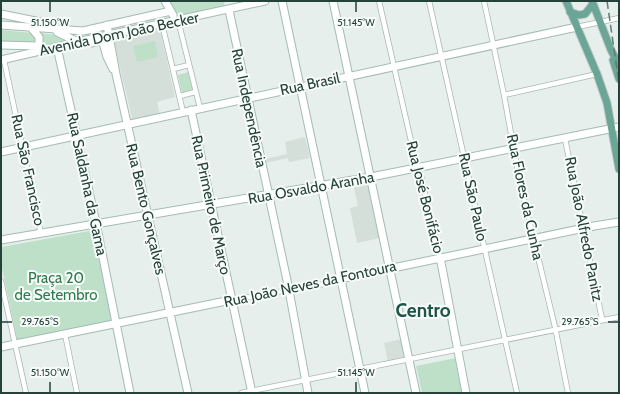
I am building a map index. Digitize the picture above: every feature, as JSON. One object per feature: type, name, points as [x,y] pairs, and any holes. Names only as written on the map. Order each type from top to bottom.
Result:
[{"type":"main road","points":[[566,1],[597,74],[616,128],[619,169]]},
{"type":"main road","points":[[570,12],[579,15],[585,14],[593,2]]},
{"type":"main road","points":[[593,2],[611,50],[619,80]]},
{"type":"main road","points":[[611,50],[619,65]]},
{"type":"street","points":[[165,1],[178,20],[200,108]]},
{"type":"street","points":[[161,13],[165,1]]},
{"type":"street","name":"Avenida Dom João Becker","points":[[236,8],[251,1]]},
{"type":"street","name":"Avenida Dom João Becker","points":[[3,60],[58,51],[78,42],[265,1]]},
{"type":"street","points":[[282,1],[365,393]]},
{"type":"street","points":[[334,1],[348,76],[391,268],[416,393]]},
{"type":"street","name":"Rua José Bonifácio","points":[[379,1],[440,257],[466,393]]},
{"type":"street","name":"Rua São Paulo","points":[[429,1],[517,393]]},
{"type":"street","name":"Rua Flores da Cunha","points":[[484,1],[533,238],[555,329],[568,393]]},
{"type":"street","name":"Rua Independência","points":[[229,10],[289,292],[308,393]]},
{"type":"street","name":"Avenida Dom João Becker","points":[[79,30],[115,24],[171,11]]},
{"type":"street","points":[[171,11],[170,18],[162,24],[180,96],[187,111]]},
{"type":"street","points":[[1,14],[79,30]]},
{"type":"street","name":"Rua Brasil","points":[[1,152],[394,65],[619,18]]},
{"type":"street","points":[[115,24],[119,26],[119,33]]},
{"type":"street","name":"Rua Bento Gonçalves","points":[[107,25],[127,125],[188,393]]},
{"type":"street","points":[[1,27],[79,30]]},
{"type":"street","points":[[1,27],[100,37]]},
{"type":"street","points":[[1,45],[37,46],[39,44],[39,37],[33,30]]},
{"type":"street","points":[[56,32],[78,42],[88,44]]},
{"type":"street","points":[[58,51],[99,41],[103,43],[107,57],[116,74]]},
{"type":"street","name":"Rua Saldanha da Gama","points":[[58,51],[96,223],[130,393]]},
{"type":"street","name":"Rua São Francisco","points":[[3,60],[24,147],[42,234]]},
{"type":"street","points":[[173,69],[189,66]]},
{"type":"street","points":[[504,95],[597,74]]},
{"type":"street","points":[[180,96],[195,92]]},
{"type":"street","name":"Rua Primeiro de Março","points":[[187,111],[212,205],[251,392]]},
{"type":"street","name":"Rua Osvaldo Aranha","points":[[1,240],[371,177],[616,128]]},
{"type":"street","name":"Rua João Alfredo Panitz","points":[[565,139],[602,319]]},
{"type":"street","name":"Rua João Neves da Fontoura","points":[[1,347],[231,300],[281,291],[289,292],[440,257],[584,227],[619,222]]},
{"type":"street","points":[[1,281],[26,393]]},
{"type":"street","points":[[241,393],[360,370],[602,319],[619,317]]},
{"type":"street","points":[[65,334],[77,393]]},
{"type":"shaded area","points":[[160,29],[175,97],[157,102],[160,115],[133,122],[113,39]]},
{"type":"shaded area","points":[[305,137],[310,158],[289,162],[288,158],[266,163],[265,159],[287,154],[285,142]]},
{"type":"shaded area","points":[[369,184],[380,238],[357,243],[350,208],[358,206],[354,187]]},
{"type":"shaded area","points":[[402,339],[406,358],[388,362],[384,343]]},
{"type":"green space","points":[[170,1],[224,1],[225,9],[184,18],[172,9]]},
{"type":"green space","points":[[1,30],[34,33],[37,37],[35,44],[1,43]]},
{"type":"green space","points":[[39,33],[56,35],[69,41],[42,46],[42,38]]},
{"type":"green space","points":[[155,41],[158,57],[137,62],[133,46]]},
{"type":"green space","points":[[188,72],[193,91],[182,93],[178,75]]},
{"type":"green space","name":"Praça 20 de Setembro","points":[[95,230],[114,324],[18,343],[1,264],[1,247]]},
{"type":"green space","points":[[456,358],[463,393],[422,393],[416,366]]},
{"type":"railway","points":[[607,1],[619,83]]},
{"type":"district","name":"Centro","points":[[423,310]]}]
